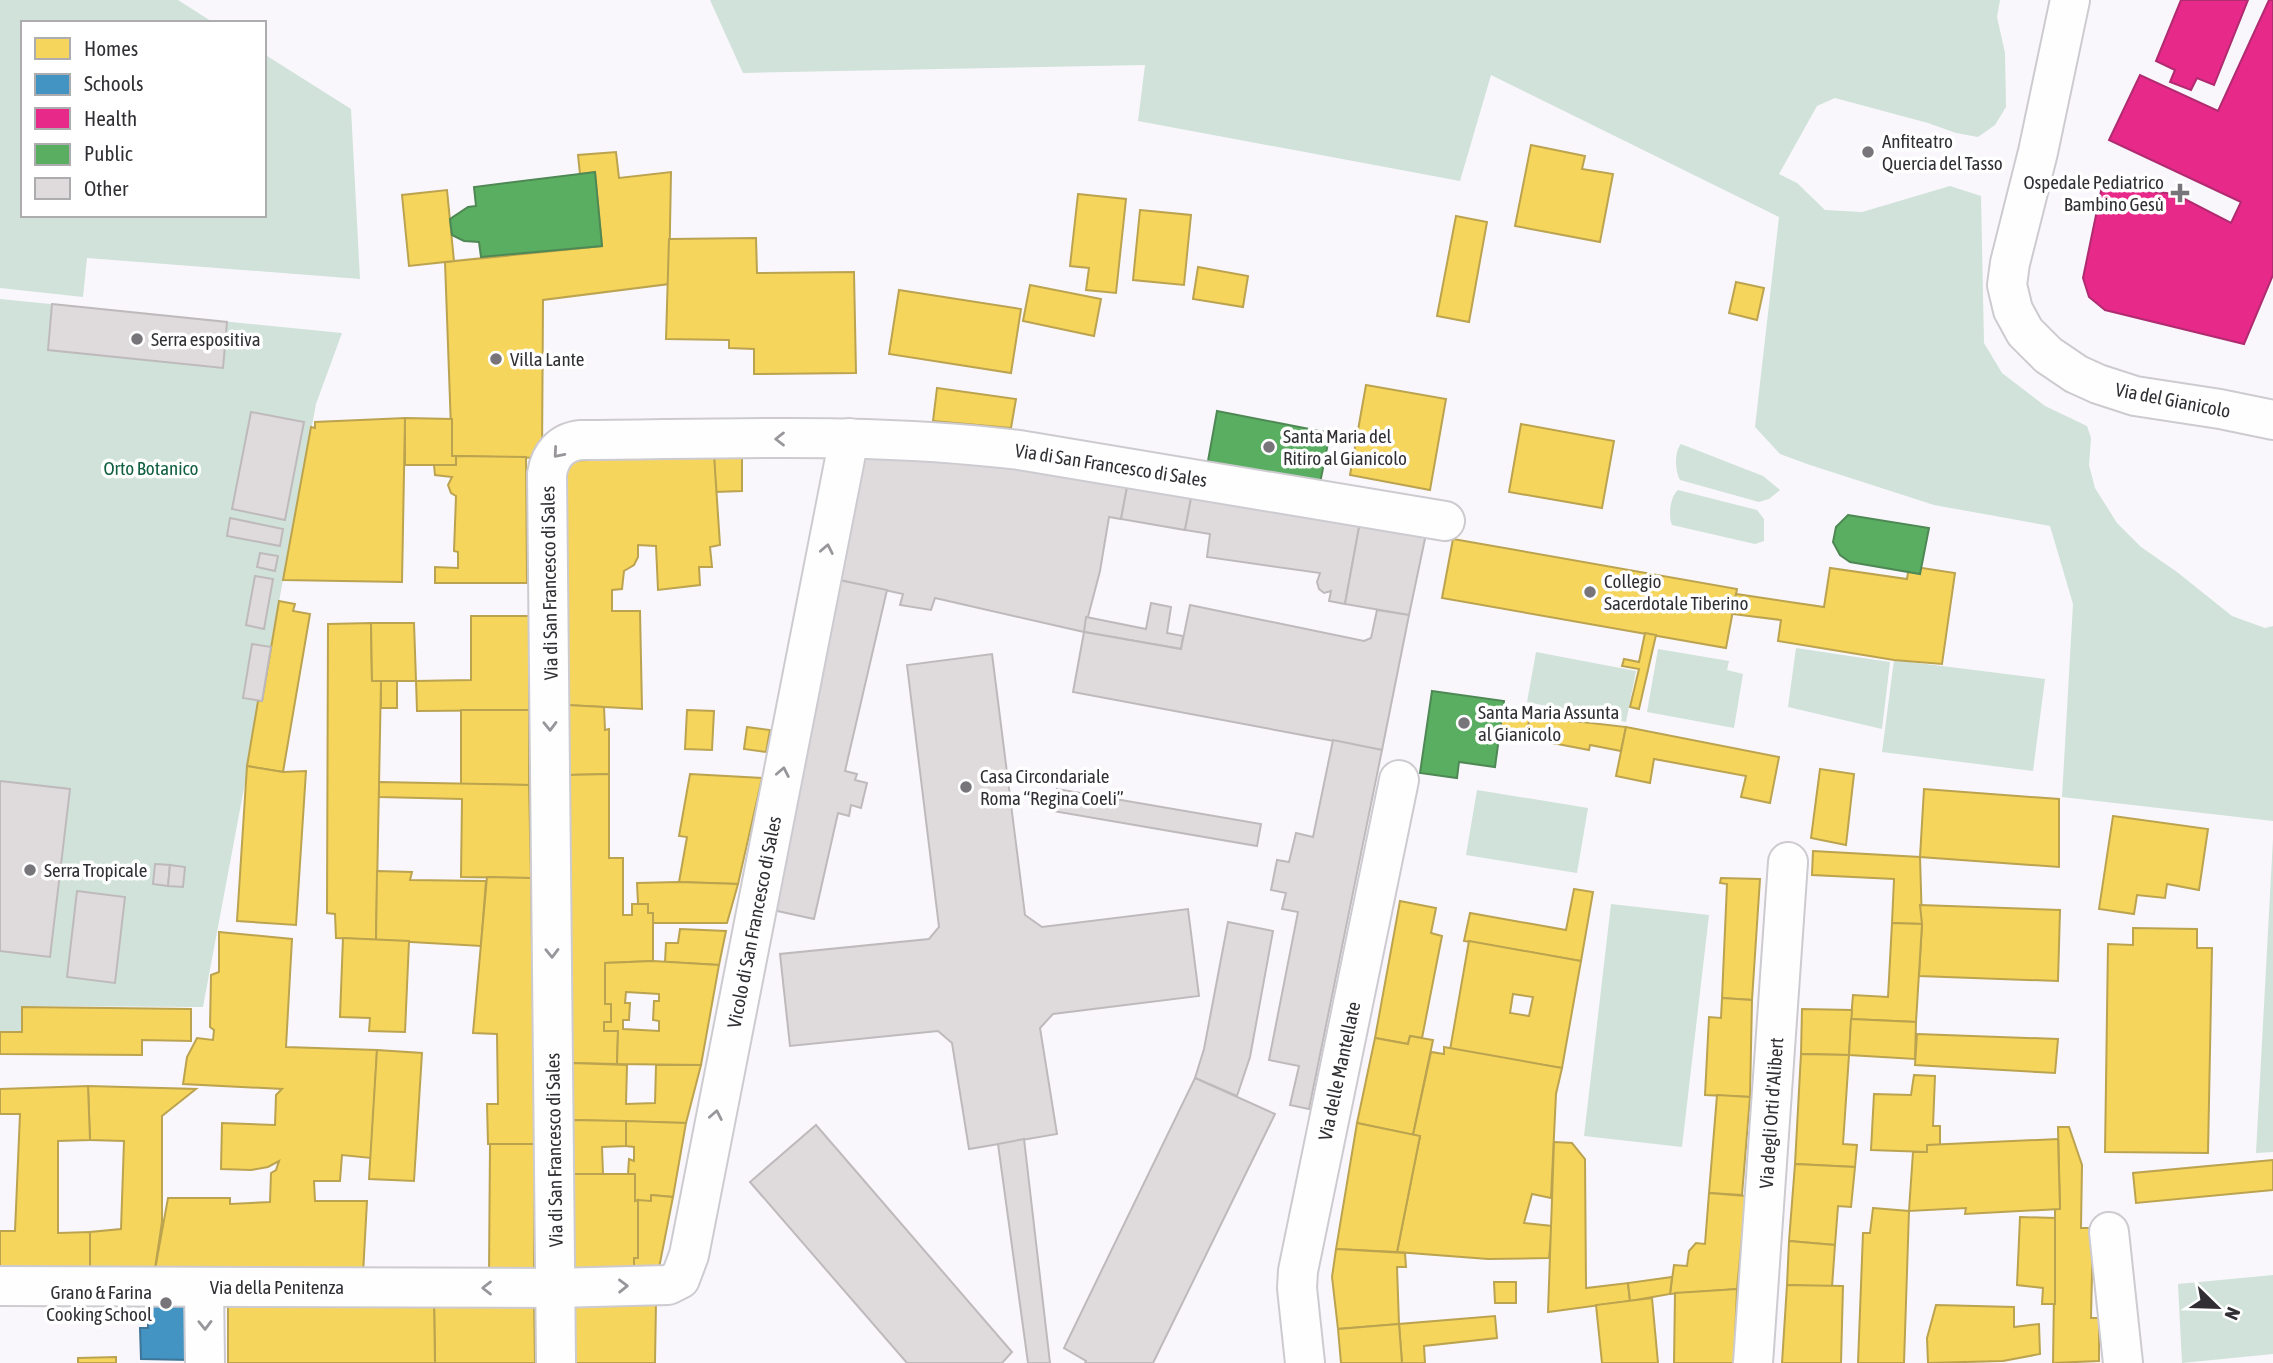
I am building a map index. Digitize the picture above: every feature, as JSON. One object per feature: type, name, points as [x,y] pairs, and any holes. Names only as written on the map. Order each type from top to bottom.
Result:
[{"type":"street","name":"Via del Gianicolo","points":[[2070,0],[2038,152],[2015,239],[2007,285],[2013,310],[2025,332],[2048,355],[2076,374],[2098,384],[2135,396],[2273,420]]},
{"type":"street","name":"Via di San Francesco di Sales","points":[[556,1363],[547,474],[551,460],[567,443],[581,440],[849,438],[938,441],[1019,450],[1445,522]]},
{"type":"street","name":"Vicolo di San Francesco di Sales","points":[[555,1288],[668,1286],[680,1279],[685,1272],[849,438]]},
{"type":"street","name":"Via delle Mantellate","points":[[1305,1363],[1297,1288],[1298,1271],[1399,780]]},
{"type":"street","name":"Via degli Orti d'Alibert","points":[[1752,1363],[1788,862]]},
{"type":"street","points":[[2109,1232],[2123,1363]]},
{"type":"street","name":"Via della Penitenza","points":[[0,1286],[555,1288]]},
{"type":"street","points":[[204,1287],[205,1363]]},
{"type":"green space","points":[[0,0],[178,0],[211,21],[21,21],[21,217],[266,217],[266,55],[351,109],[360,279],[87,258],[83,297],[0,288]]},
{"type":"green space","points":[[710,0],[2000,0],[1997,17],[2005,53],[2006,107],[1995,125],[1978,137],[1835,98],[1817,106],[1779,174],[1797,183],[1825,210],[1862,212],[1950,186],[1981,196],[1984,343],[2002,373],[2045,406],[2087,426],[2091,438],[2089,465],[2095,488],[2117,523],[2141,547],[2232,616],[2265,628],[2273,626],[2273,821],[2062,797],[2073,604],[2050,526],[1934,505],[1810,465],[1780,454],[1755,427],[1779,217],[1491,75],[1460,181],[1138,121],[1145,65],[743,73]]},
{"type":"green space","name":"Orto Botanico","points":[[0,299],[342,333],[316,404],[203,1007],[26,1006],[25,1031],[0,1031]]},
{"type":"green space","points":[[1681,444],[1763,476],[1780,490],[1769,499],[1759,502],[1680,480],[1676,462]]},
{"type":"green space","points":[[1678,490],[1757,510],[1764,519],[1764,541],[1755,544],[1672,525],[1671,506]]},
{"type":"green space","points":[[1796,648],[1890,662],[1882,729],[1788,707]]},
{"type":"green space","points":[[1658,649],[1729,661],[1727,670],[1743,674],[1734,728],[1647,712]]},
{"type":"green space","points":[[1536,652],[1636,671],[1626,722],[1527,702]]},
{"type":"green space","points":[[1894,660],[2045,679],[2033,771],[1882,752]]},
{"type":"green space","points":[[1477,790],[1588,808],[1577,873],[1466,855]]},
{"type":"green space","points":[[2273,839],[2273,1152],[2256,1153]]},
{"type":"green space","points":[[1611,904],[1709,915],[1682,1147],[1584,1136]]},
{"type":"green space","points":[[2273,1275],[2273,1354],[2182,1363],[2178,1284]]},
{"type":"building: Homes","points":[[1531,145],[1585,156],[1582,169],[1613,174],[1600,242],[1515,226]]},
{"type":"building: Homes","name":"Villa Lante","points":[[616,152],[619,178],[671,172],[669,284],[543,300],[542,458],[452,456],[445,262],[602,246],[595,172],[580,174],[578,155]]},
{"type":"building: Homes","points":[[447,190],[454,261],[409,266],[402,195]]},
{"type":"building: Homes","points":[[1078,194],[1126,199],[1116,293],[1086,290],[1089,268],[1070,266]]},
{"type":"building: Homes","points":[[1140,210],[1191,215],[1184,285],[1133,280]]},
{"type":"building: Homes","points":[[1456,216],[1487,222],[1469,322],[1437,316]]},
{"type":"building: Homes","points":[[756,238],[757,273],[854,272],[856,373],[754,374],[754,349],[729,348],[729,340],[666,339],[669,239]]},
{"type":"building: Homes","points":[[1198,267],[1248,276],[1243,307],[1193,299]]},
{"type":"building: Homes","points":[[1736,282],[1764,288],[1757,320],[1729,313]]},
{"type":"building: Homes","points":[[1030,285],[1101,299],[1094,336],[1023,321]]},
{"type":"building: Homes","points":[[899,290],[1021,309],[1011,373],[889,354]]},
{"type":"building: Homes","points":[[1366,385],[1446,399],[1430,490],[1350,475]]},
{"type":"building: Homes","points":[[937,388],[1016,399],[1011,428],[933,421]]},
{"type":"building: Homes","points":[[405,418],[402,582],[283,580],[311,427],[315,428],[315,422]]},
{"type":"building: Homes","points":[[405,418],[452,419],[452,456],[456,456],[456,465],[405,465]]},
{"type":"building: Homes","points":[[1521,424],[1614,441],[1602,508],[1509,492]]},
{"type":"building: Homes","points":[[742,454],[742,491],[715,492],[714,455]]},
{"type":"building: Homes","points":[[714,455],[720,545],[710,547],[712,567],[699,567],[700,585],[658,590],[656,546],[638,545],[638,557],[634,565],[624,571],[622,589],[612,590],[612,611],[640,611],[642,709],[566,705],[564,461]]},
{"type":"building: Homes","points":[[456,456],[526,457],[527,583],[435,583],[435,567],[458,568],[458,552],[454,551],[456,496],[451,493],[448,485],[452,477],[435,475],[434,465],[456,465]]},
{"type":"building: Homes","name":"Collegio Sacerdotale Tiberino","points":[[1453,539],[1737,589],[1726,648],[1442,598]]},
{"type":"building: Homes","points":[[1909,566],[1955,573],[1942,664],[1894,660],[1778,641],[1781,620],[1732,614],[1736,594],[1824,607],[1830,568],[1907,579]]},
{"type":"building: Homes","points":[[279,601],[295,604],[293,611],[310,614],[283,772],[247,766],[258,701],[262,701]]},
{"type":"building: Homes","points":[[471,616],[529,616],[529,710],[417,711],[416,681],[471,680]]},
{"type":"building: Homes","points":[[371,623],[372,681],[381,681],[376,940],[336,938],[335,914],[327,913],[328,624]]},
{"type":"building: Homes","points":[[371,623],[414,623],[416,681],[372,681]]},
{"type":"building: Homes","points":[[1645,633],[1656,635],[1639,709],[1630,707],[1639,669],[1622,666],[1624,659],[1639,662]]},
{"type":"building: Homes","points":[[381,681],[397,681],[397,708],[381,708]]},
{"type":"building: Homes","points":[[566,705],[604,707],[605,730],[609,729],[609,774],[567,775]]},
{"type":"building: Homes","points":[[1503,707],[1531,711],[1526,742],[1499,738]]},
{"type":"building: Homes","points":[[461,710],[529,710],[529,785],[461,784]]},
{"type":"building: Homes","points":[[687,710],[714,711],[712,750],[685,749]]},
{"type":"building: Homes","points":[[1530,716],[1626,727],[1621,751],[1590,745],[1589,750],[1526,738]]},
{"type":"building: Homes","points":[[747,727],[770,730],[766,752],[744,749]]},
{"type":"building: Homes","points":[[1626,727],[1779,757],[1770,803],[1741,797],[1746,776],[1654,759],[1650,783],[1616,776]]},
{"type":"building: Homes","points":[[247,766],[283,772],[306,771],[296,925],[237,921]]},
{"type":"building: Homes","points":[[1820,769],[1854,774],[1846,845],[1811,838]]},
{"type":"building: Homes","points":[[609,774],[609,858],[623,858],[623,915],[632,915],[632,904],[648,904],[648,913],[653,913],[653,961],[605,963],[605,1004],[611,1004],[611,1022],[604,1022],[604,1031],[618,1031],[617,1064],[572,1063],[567,775]]},
{"type":"building: Homes","points":[[690,774],[762,778],[738,884],[679,882],[687,837],[679,836]]},
{"type":"building: Homes","points":[[379,782],[529,785],[531,878],[461,877],[462,799],[379,797]]},
{"type":"building: Homes","points":[[1924,789],[2059,799],[2059,867],[1920,857]]},
{"type":"building: Homes","points":[[2113,816],[2208,829],[2199,890],[2167,884],[2165,898],[2137,895],[2134,914],[2099,909]]},
{"type":"building: Homes","points":[[1813,851],[1920,857],[1922,924],[1892,923],[1894,879],[1812,875]]},
{"type":"building: Homes","points":[[377,871],[412,872],[410,880],[486,881],[481,946],[376,940]]},
{"type":"building: Homes","points":[[487,877],[531,878],[535,1144],[488,1144],[487,1104],[498,1104],[497,1034],[473,1033]]},
{"type":"building: Homes","points":[[1721,878],[1760,879],[1752,1000],[1722,998],[1727,884],[1720,883]]},
{"type":"building: Homes","points":[[637,883],[738,884],[727,923],[653,923],[653,913],[648,913],[648,904],[638,904]]},
{"type":"building: Homes","points":[[1574,889],[1593,892],[1581,961],[1464,941],[1470,913],[1566,930]]},
{"type":"building: Homes","points":[[1400,901],[1436,908],[1431,933],[1442,936],[1422,1038],[1410,1036],[1408,1044],[1375,1038]]},
{"type":"building: Homes","points":[[1920,905],[2060,910],[2058,981],[1919,976],[1922,924]]},
{"type":"building: Homes","points":[[1892,923],[1922,924],[1916,1022],[1851,1019],[1853,995],[1888,997]]},
{"type":"building: Homes","points":[[2133,928],[2197,929],[2197,948],[2212,948],[2208,1153],[2105,1152],[2108,944],[2133,945]]},
{"type":"building: Homes","points":[[680,929],[726,931],[719,965],[665,962],[666,943],[678,943]]},
{"type":"building: Homes","points":[[219,932],[292,939],[286,1047],[377,1050],[371,1158],[342,1155],[340,1181],[314,1181],[315,1201],[367,1201],[363,1274],[154,1275],[168,1198],[230,1198],[230,1204],[270,1202],[271,1173],[276,1170],[279,1161],[268,1167],[251,1170],[221,1169],[222,1123],[275,1125],[276,1095],[282,1089],[183,1084],[187,1057],[197,1038],[213,1040],[214,1030],[210,1027],[211,975],[219,972]]},
{"type":"building: Homes","points":[[343,938],[409,941],[405,1032],[369,1031],[370,1018],[340,1017]]},
{"type":"building: Homes","points":[[1469,941],[1581,961],[1562,1068],[1450,1050]],"holes":[[[1513,994],[1533,997],[1529,1016],[1510,1013]]]},
{"type":"building: Homes","points":[[653,961],[719,965],[701,1065],[617,1064],[618,1031],[604,1031],[604,1022],[611,1022],[611,1004],[605,1004],[605,963]],"holes":[[[626,992],[659,994],[659,1001],[654,1001],[653,1020],[659,1021],[659,1031],[623,1029],[623,1020],[629,1020],[630,1003],[625,1003]]]},
{"type":"building: Homes","points":[[1722,998],[1752,1000],[1750,1097],[1705,1095],[1709,1017],[1721,1018]]},
{"type":"building: Homes","points":[[22,1007],[191,1009],[191,1041],[142,1040],[142,1055],[0,1054],[0,1032],[22,1032]]},
{"type":"building: Homes","points":[[1802,1009],[1852,1010],[1849,1055],[1801,1054]]},
{"type":"building: Homes","points":[[1851,1019],[1916,1022],[1915,1059],[1849,1055]]},
{"type":"building: Homes","points":[[1917,1034],[2058,1039],[2055,1073],[1915,1065]]},
{"type":"building: Homes","points":[[1410,1036],[1433,1040],[1413,1135],[1357,1123],[1375,1038],[1408,1044]]},
{"type":"building: Homes","points":[[1444,1047],[1562,1068],[1556,1094],[1551,1198],[1532,1194],[1524,1223],[1552,1226],[1549,1258],[1488,1259],[1397,1252],[1420,1136],[1413,1135],[1431,1052],[1444,1054]]},
{"type":"building: Homes","points":[[377,1050],[422,1053],[414,1181],[369,1179]]},
{"type":"building: Homes","points":[[1801,1054],[1849,1055],[1843,1144],[1857,1145],[1855,1167],[1795,1164]]},
{"type":"building: Homes","points":[[572,1063],[627,1065],[626,1104],[655,1103],[656,1065],[701,1065],[686,1123],[571,1120]]},
{"type":"building: Homes","points":[[1914,1075],[1935,1076],[1933,1126],[1940,1126],[1940,1145],[1927,1145],[1927,1152],[1871,1150],[1874,1094],[1911,1095]]},
{"type":"building: Homes","points":[[88,1086],[196,1089],[162,1116],[162,1222],[154,1275],[90,1274],[90,1232],[121,1229],[124,1141],[90,1140]]},
{"type":"building: Homes","points":[[88,1086],[90,1140],[58,1141],[58,1233],[90,1232],[90,1274],[0,1276],[0,1231],[15,1231],[20,1114],[0,1114],[0,1089]]},
{"type":"building: Homes","points":[[1717,1095],[1750,1097],[1742,1195],[1709,1193]]},
{"type":"building: Homes","points":[[571,1120],[626,1121],[626,1146],[602,1147],[603,1174],[572,1174]]},
{"type":"building: Homes","points":[[626,1121],[686,1123],[673,1197],[651,1195],[651,1201],[635,1201],[635,1174],[628,1174],[629,1159],[634,1161],[634,1147],[626,1146]]},
{"type":"building: Homes","points":[[1357,1123],[1420,1136],[1397,1252],[1336,1249]]},
{"type":"building: Homes","points":[[2058,1127],[2069,1127],[2082,1165],[2081,1228],[2093,1228],[2091,1318],[2099,1318],[2099,1361],[2053,1363],[2055,1209],[2060,1209]]},
{"type":"building: Homes","points":[[2058,1139],[2060,1209],[1965,1214],[1966,1208],[1909,1211],[1913,1152],[1927,1152],[1927,1145]]},
{"type":"building: Homes","points":[[1554,1142],[1572,1143],[1585,1159],[1586,1288],[1628,1283],[1630,1301],[1548,1312]]},
{"type":"building: Homes","points":[[490,1144],[535,1144],[534,1273],[489,1273]]},
{"type":"building: Homes","points":[[2273,1160],[2273,1190],[2136,1203],[2133,1173]]},
{"type":"building: Homes","points":[[1795,1164],[1855,1167],[1851,1207],[1838,1206],[1835,1245],[1789,1241]]},
{"type":"building: Homes","points":[[572,1174],[635,1174],[638,1258],[634,1258],[634,1272],[572,1272]]},
{"type":"building: Homes","points":[[1709,1193],[1746,1196],[1737,1289],[1670,1294],[1674,1265],[1687,1266],[1689,1251],[1696,1243],[1705,1244]]},
{"type":"building: Homes","points":[[651,1195],[673,1197],[658,1273],[634,1272],[634,1258],[638,1258],[638,1200],[651,1201]]},
{"type":"building: Homes","points":[[1873,1208],[1909,1211],[1904,1363],[1858,1363],[1863,1233],[1870,1233]]},
{"type":"building: Homes","points":[[2020,1217],[2055,1218],[2055,1304],[2042,1304],[2043,1288],[2017,1285]]},
{"type":"building: Homes","points":[[1789,1241],[1835,1245],[1832,1287],[1787,1285]]},
{"type":"building: Homes","points":[[1336,1249],[1405,1253],[1406,1267],[1397,1267],[1399,1324],[1338,1329],[1332,1277]]},
{"type":"building: Homes","points":[[1672,1277],[1670,1294],[1630,1301],[1628,1283]]},
{"type":"building: Homes","points":[[1494,1282],[1516,1282],[1516,1303],[1495,1303]]},
{"type":"building: Homes","points":[[1787,1285],[1843,1286],[1841,1363],[1782,1363]]},
{"type":"building: Homes","points":[[1737,1289],[1734,1363],[1674,1363],[1675,1293]]},
{"type":"building: Homes","points":[[1652,1298],[1658,1363],[1602,1363],[1596,1305]]},
{"type":"building: Homes","points":[[434,1301],[534,1302],[535,1363],[435,1363]]},
{"type":"building: Homes","points":[[434,1301],[435,1363],[228,1363],[228,1304]]},
{"type":"building: Homes","points":[[656,1301],[655,1363],[574,1363],[573,1303]]},
{"type":"building: Homes","points":[[1936,1305],[2014,1307],[2014,1327],[2039,1324],[2040,1354],[2003,1361],[1928,1363],[1927,1338]]},
{"type":"building: Homes","points":[[1495,1316],[1497,1338],[1424,1346],[1425,1363],[1402,1363],[1399,1324]]},
{"type":"building: Homes","points":[[1399,1324],[1402,1363],[1341,1363],[1338,1329]]},
{"type":"building: Homes","points":[[116,1357],[116,1363],[78,1363],[78,1358]]},
{"type":"building: Schools","points":[[189,1300],[190,1360],[141,1359],[140,1328],[148,1328],[148,1301]]},
{"type":"building: Health","points":[[2181,0],[2248,0],[2214,85],[2197,78],[2191,90],[2170,82],[2175,70],[2156,61]]},
{"type":"building: Health","name":"Ospedale Pediatrico Bambino Gesù","points":[[2269,0],[2273,0],[2273,275],[2244,344],[2105,310],[2089,297],[2083,278],[2102,186],[2175,194],[2231,223],[2241,202],[2109,140],[2140,75],[2218,111]]},
{"type":"building: Public","points":[[595,172],[602,246],[481,257],[479,242],[464,241],[452,235],[450,219],[468,207],[476,206],[474,187]]},
{"type":"building: Public","name":"Santa Maria del Ritiro al Gianicolo","points":[[1217,411],[1330,433],[1320,483],[1208,461]]},
{"type":"building: Public","points":[[1848,515],[1929,528],[1920,574],[1850,562],[1840,555],[1833,542],[1836,527]]},
{"type":"building: Public","name":"Santa Maria Assunta al Gianicolo","points":[[1432,691],[1504,701],[1495,767],[1459,762],[1457,778],[1420,773]]},
{"type":"building: Other","name":"Serra espositiva","points":[[52,304],[227,322],[223,368],[48,350]]},
{"type":"building: Other","points":[[251,412],[304,422],[285,520],[232,509]]},
{"type":"building: Other","points":[[864,449],[1128,482],[1121,519],[1109,517],[1100,571],[1084,632],[935,598],[931,610],[900,605],[903,594],[839,580]]},
{"type":"building: Other","points":[[1128,482],[1192,493],[1185,530],[1121,519]]},
{"type":"building: Other","points":[[1192,493],[1360,522],[1345,604],[1329,601],[1331,591],[1324,593],[1319,589],[1317,582],[1320,573],[1207,557],[1210,534],[1185,530]]},
{"type":"building: Other","points":[[230,518],[283,529],[280,546],[227,536]]},
{"type":"building: Other","points":[[1360,522],[1426,534],[1409,615],[1345,604]]},
{"type":"building: Other","points":[[260,553],[278,556],[275,571],[257,567]]},
{"type":"building: Other","points":[[255,576],[273,579],[264,629],[246,625]]},
{"type":"building: Other","points":[[839,580],[887,590],[845,771],[857,774],[855,780],[867,783],[861,808],[851,805],[849,816],[838,813],[814,919],[768,909]]},
{"type":"building: Other","points":[[1151,603],[1171,607],[1167,633],[1183,636],[1181,649],[1084,632],[1086,617],[1146,629]]},
{"type":"building: Other","points":[[1190,605],[1364,641],[1371,638],[1377,610],[1409,615],[1382,750],[1073,692],[1084,632],[1181,649]]},
{"type":"building: Other","points":[[252,644],[271,647],[262,701],[243,698]]},
{"type":"building: Other","name":"Casa Circondariale Roma “Regina Coeli”","points":[[992,654],[1025,915],[1042,927],[1188,909],[1199,996],[1053,1014],[1040,1028],[1057,1134],[969,1149],[952,1043],[938,1031],[790,1046],[780,954],[929,939],[939,927],[907,665]]},
{"type":"building: Other","points":[[1333,740],[1382,750],[1309,1109],[1290,1105],[1299,1066],[1269,1060],[1298,912],[1282,909],[1286,893],[1271,890],[1277,860],[1289,862],[1296,833],[1313,837]]},
{"type":"building: Other","name":"Serra Tropicale","points":[[0,781],[70,789],[50,957],[0,951]]},
{"type":"building: Other","points":[[1057,789],[1261,824],[1257,846],[1053,811]]},
{"type":"building: Other","points":[[155,864],[170,865],[168,886],[153,884]]},
{"type":"building: Other","points":[[170,865],[185,867],[183,887],[168,886]]},
{"type":"building: Other","points":[[77,891],[125,897],[115,983],[67,977]]},
{"type":"building: Other","points":[[1228,922],[1273,931],[1250,1057],[1237,1096],[1195,1078],[1204,1049]]},
{"type":"building: Other","points":[[1195,1078],[1275,1114],[1153,1363],[1085,1363],[1086,1361],[1064,1348]]},
{"type":"building: Other","points":[[816,1125],[1012,1352],[1002,1363],[907,1363],[750,1182]]},
{"type":"building: Other","points":[[1024,1139],[1050,1363],[1028,1363],[998,1144]]},
{"type":"place","name":"Anfiteatro Quercia del Tasso","points":[[1868,152]]},
{"type":"place","name":"Ospedale Pediatrico Bambino Gesù","points":[[2180,193]]},
{"type":"place","name":"Serra espositiva","points":[[137,339]]},
{"type":"place","name":"Villa Lante","points":[[496,359]]},
{"type":"place","name":"Santa Maria del Ritiro al Gianicolo","points":[[1269,447]]},
{"type":"place","name":"Collegio Sacerdotale Tiberino","points":[[1590,592]]},
{"type":"place","name":"Santa Maria Assunta al Gianicolo","points":[[1464,723]]},
{"type":"place","name":"Casa Circondariale Roma “Regina Coeli”","points":[[966,787]]},
{"type":"place","name":"Serra Tropicale","points":[[30,870]]},
{"type":"place","name":"Grano & Farina Cooking School","points":[[166,1303]]}]
